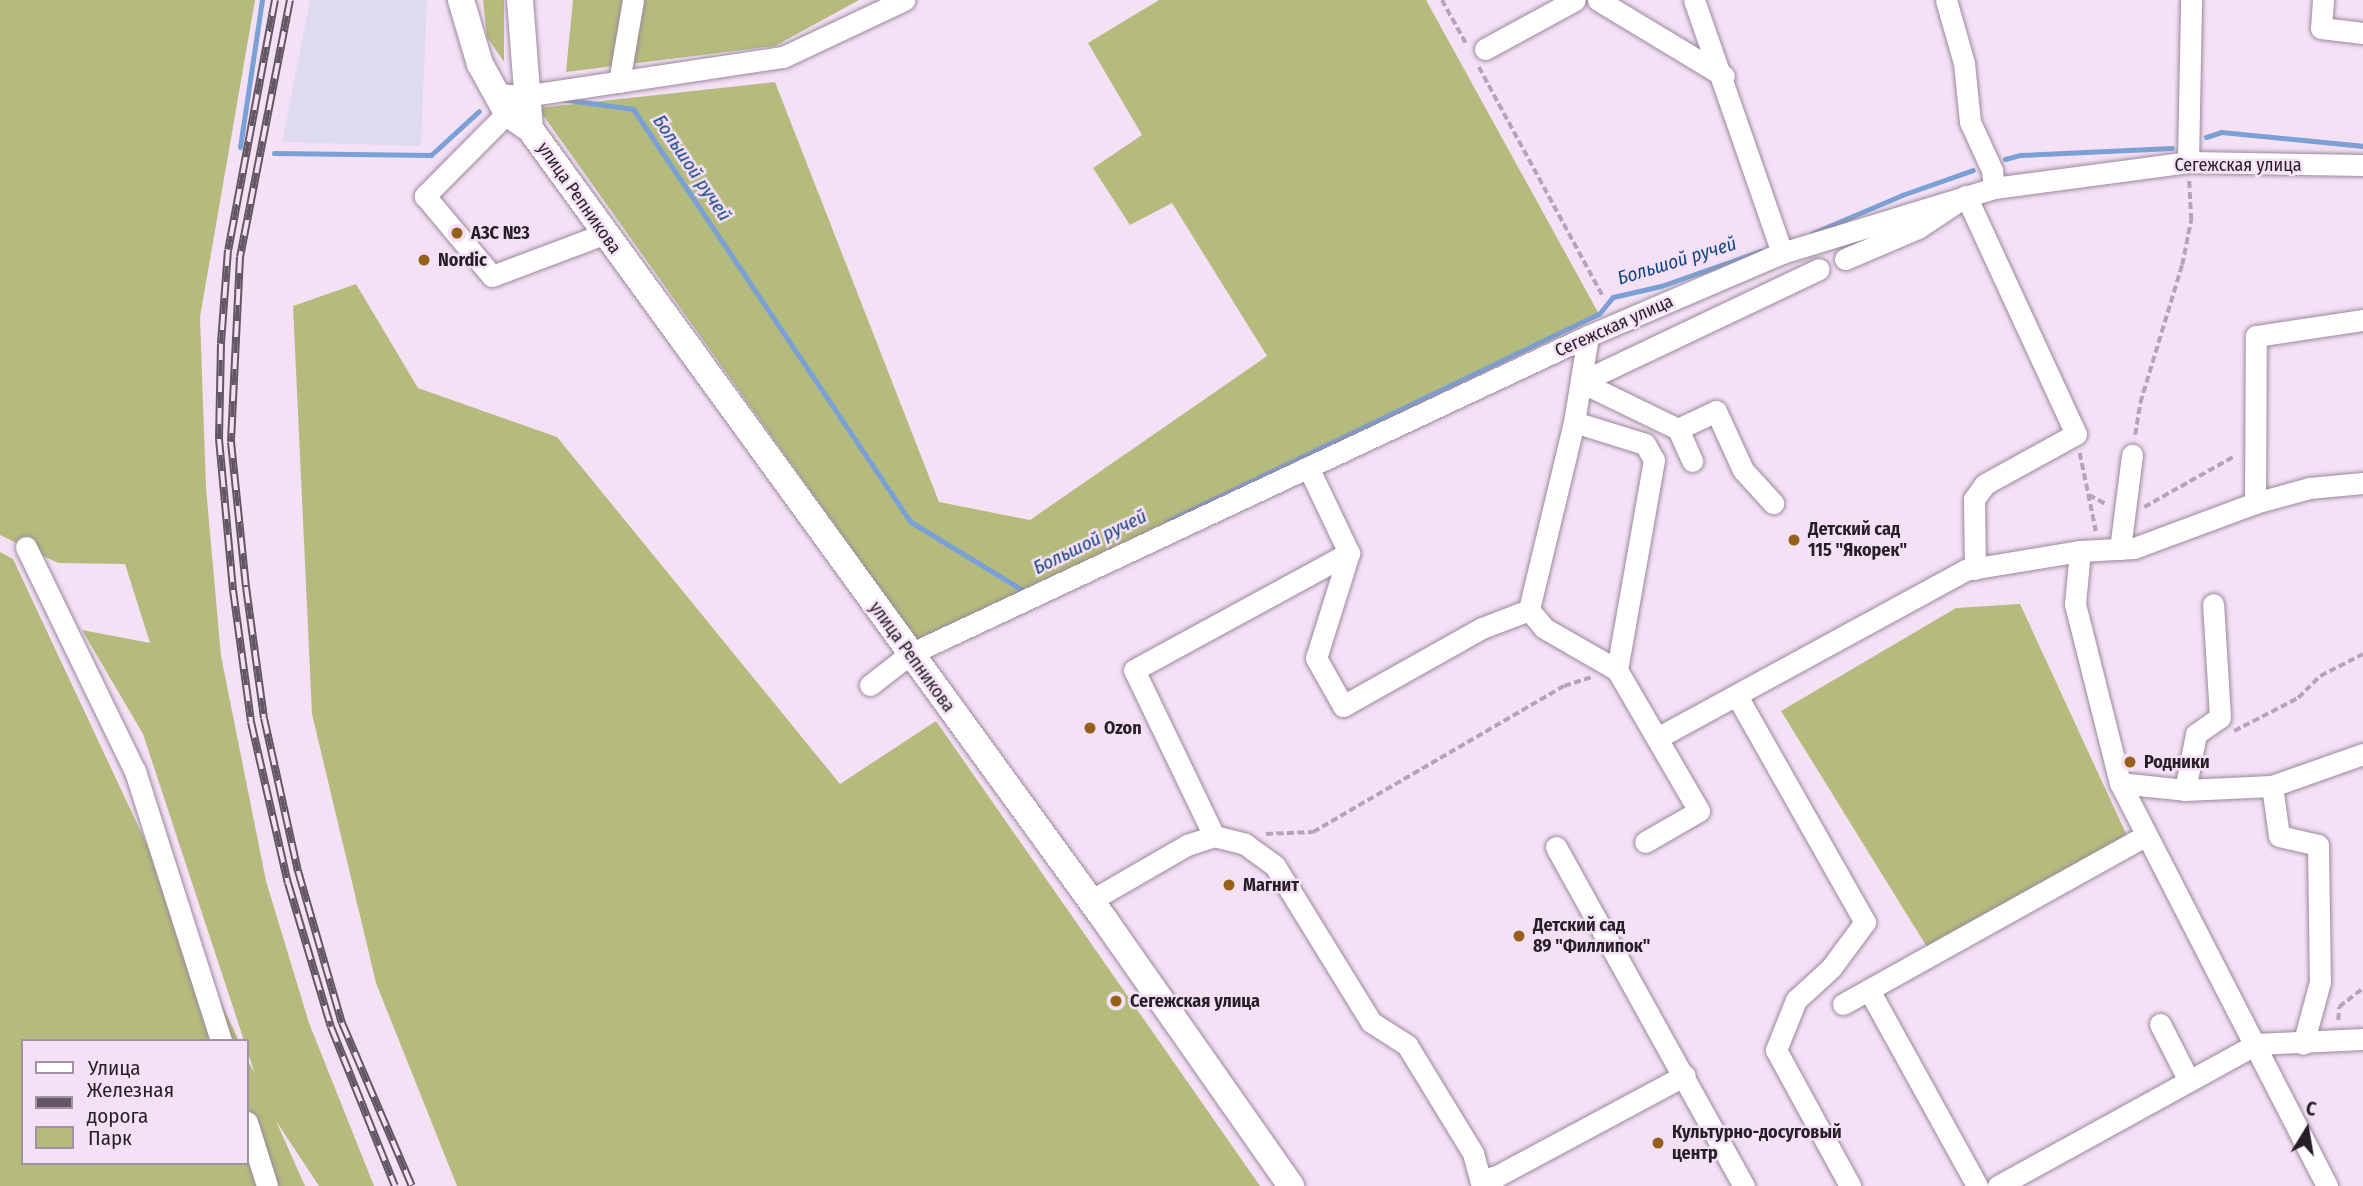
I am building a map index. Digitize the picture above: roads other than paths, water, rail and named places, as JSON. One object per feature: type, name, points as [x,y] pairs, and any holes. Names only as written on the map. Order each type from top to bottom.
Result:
[{"type":"main road","points":[[461,0],[480,64],[509,101]]},
{"type":"main road","points":[[509,101],[520,0]]},
{"type":"main road","name":"улица Репникова","points":[[509,101],[1090,901],[1291,1186]]},
{"type":"street","points":[[619,82],[633,0]]},
{"type":"street","points":[[604,234],[492,276],[425,196],[509,101],[783,57],[904,0]]},
{"type":"street","points":[[1476,52],[1575,0]]},
{"type":"street","points":[[1598,0],[1724,76]]},
{"type":"street","points":[[1694,0],[1724,76],[1782,253]]},
{"type":"street","points":[[1946,0],[1964,63],[1970,122],[1992,170],[1994,188]]},
{"type":"street","points":[[2188,162],[2191,0]]},
{"type":"street","points":[[2323,0],[2320,28],[2363,33]]},
{"type":"street","name":"Сегежская улица","points":[[870,685],[910,654],[1588,336],[1782,253],[1994,188],[2188,162],[2363,165]]},
{"type":"street","points":[[1845,259],[1918,228],[1966,196],[2076,434],[1985,484],[1974,499],[1975,569]]},
{"type":"street","points":[[1581,382],[1819,269]]},
{"type":"street","points":[[2255,503],[2256,336],[2363,320]]},
{"type":"street","points":[[1530,610],[1574,422],[1588,336]]},
{"type":"street","points":[[1581,382],[1678,429],[1692,461]]},
{"type":"street","points":[[1678,429],[1716,411],[1743,470],[1773,503]]},
{"type":"street","points":[[1574,422],[1645,444],[1654,460],[1618,670]]},
{"type":"street","points":[[2132,455],[2125,512],[2100,550],[2075,604],[2120,783],[2327,1186]]},
{"type":"street","points":[[1308,467],[1349,553],[1316,658],[1343,706],[1482,628],[1530,610]]},
{"type":"street","points":[[1659,737],[1975,569],[2100,550],[2134,548],[2255,503],[2309,488],[2363,483]]},
{"type":"street","points":[[26,547],[135,771],[220,1039]]},
{"type":"street","points":[[1214,836],[1134,670],[1349,553]]},
{"type":"street","points":[[2185,790],[2196,734],[2220,717],[2213,604]]},
{"type":"street","points":[[1530,610],[1544,628],[1618,670],[1659,737],[1699,811],[1645,842]]},
{"type":"street","points":[[1737,696],[1865,922],[1831,968],[1796,1000],[1776,1050],[1850,1186]]},
{"type":"street","points":[[2120,783],[2185,790],[2272,786],[2363,754]]},
{"type":"street","points":[[2272,786],[2279,836],[2318,845],[2320,982],[2303,1044]]},
{"type":"street","points":[[1090,901],[1187,845],[1214,836],[1245,844],[1275,866],[1371,1022],[1407,1045],[1473,1153],[1482,1183],[1685,1075]]},
{"type":"street","points":[[1843,1004],[2145,836]]},
{"type":"street","points":[[1556,847],[1685,1075],[1744,1186]]},
{"type":"street","points":[[1869,990],[1977,1186]]},
{"type":"street","points":[[2160,1024],[2188,1079]]},
{"type":"street","points":[[1998,1186],[2188,1079],[2256,1044],[2303,1044],[2363,1039]]},
{"type":"street","points":[[248,1125],[267,1186]]},
{"type":"waterway","name":"Большой ручей","points":[[240,147],[262,0]]},
{"type":"waterway","name":"Большой ручей","points":[[561,99],[633,109],[911,522],[1024,591]]},
{"type":"waterway","name":"Большой ручей","points":[[274,153],[431,155],[479,111]]},
{"type":"waterway","points":[[2206,137],[2221,132],[2363,146]]},
{"type":"waterway","points":[[2005,159],[2020,155],[2172,148]]},
{"type":"waterway","points":[[1813,233],[1902,195],[1973,170]]},
{"type":"waterway","name":"Большой ручей","points":[[1168,521],[1599,314],[1613,297],[1661,286],[1761,251]]},
{"type":"railway","points":[[275,0],[228,250],[221,344],[219,439],[233,590],[251,722],[288,883],[331,1027],[395,1186]]},
{"type":"railway","points":[[290,0],[240,257],[231,442],[246,587],[264,718],[298,871],[342,1023],[412,1186]]},
{"type":"place","name":"АЗС №3","points":[[457,233]]},
{"type":"place","name":"Nordic","points":[[424,260]]},
{"type":"place","name":"Детский сад 115 \"Якорек\"","points":[[1794,540]]},
{"type":"place","name":"Ozon","points":[[1090,728]]},
{"type":"place","name":"Родники","points":[[2130,762]]},
{"type":"place","name":"Магнит","points":[[1229,885]]},
{"type":"place","name":"Детский сад 89 \"Филлипок\"","points":[[1519,936]]},
{"type":"place","name":"Сегежская улица","points":[[1116,1001]]},
{"type":"place","name":"Культурно-досуговый центр","points":[[1658,1143]]}]
